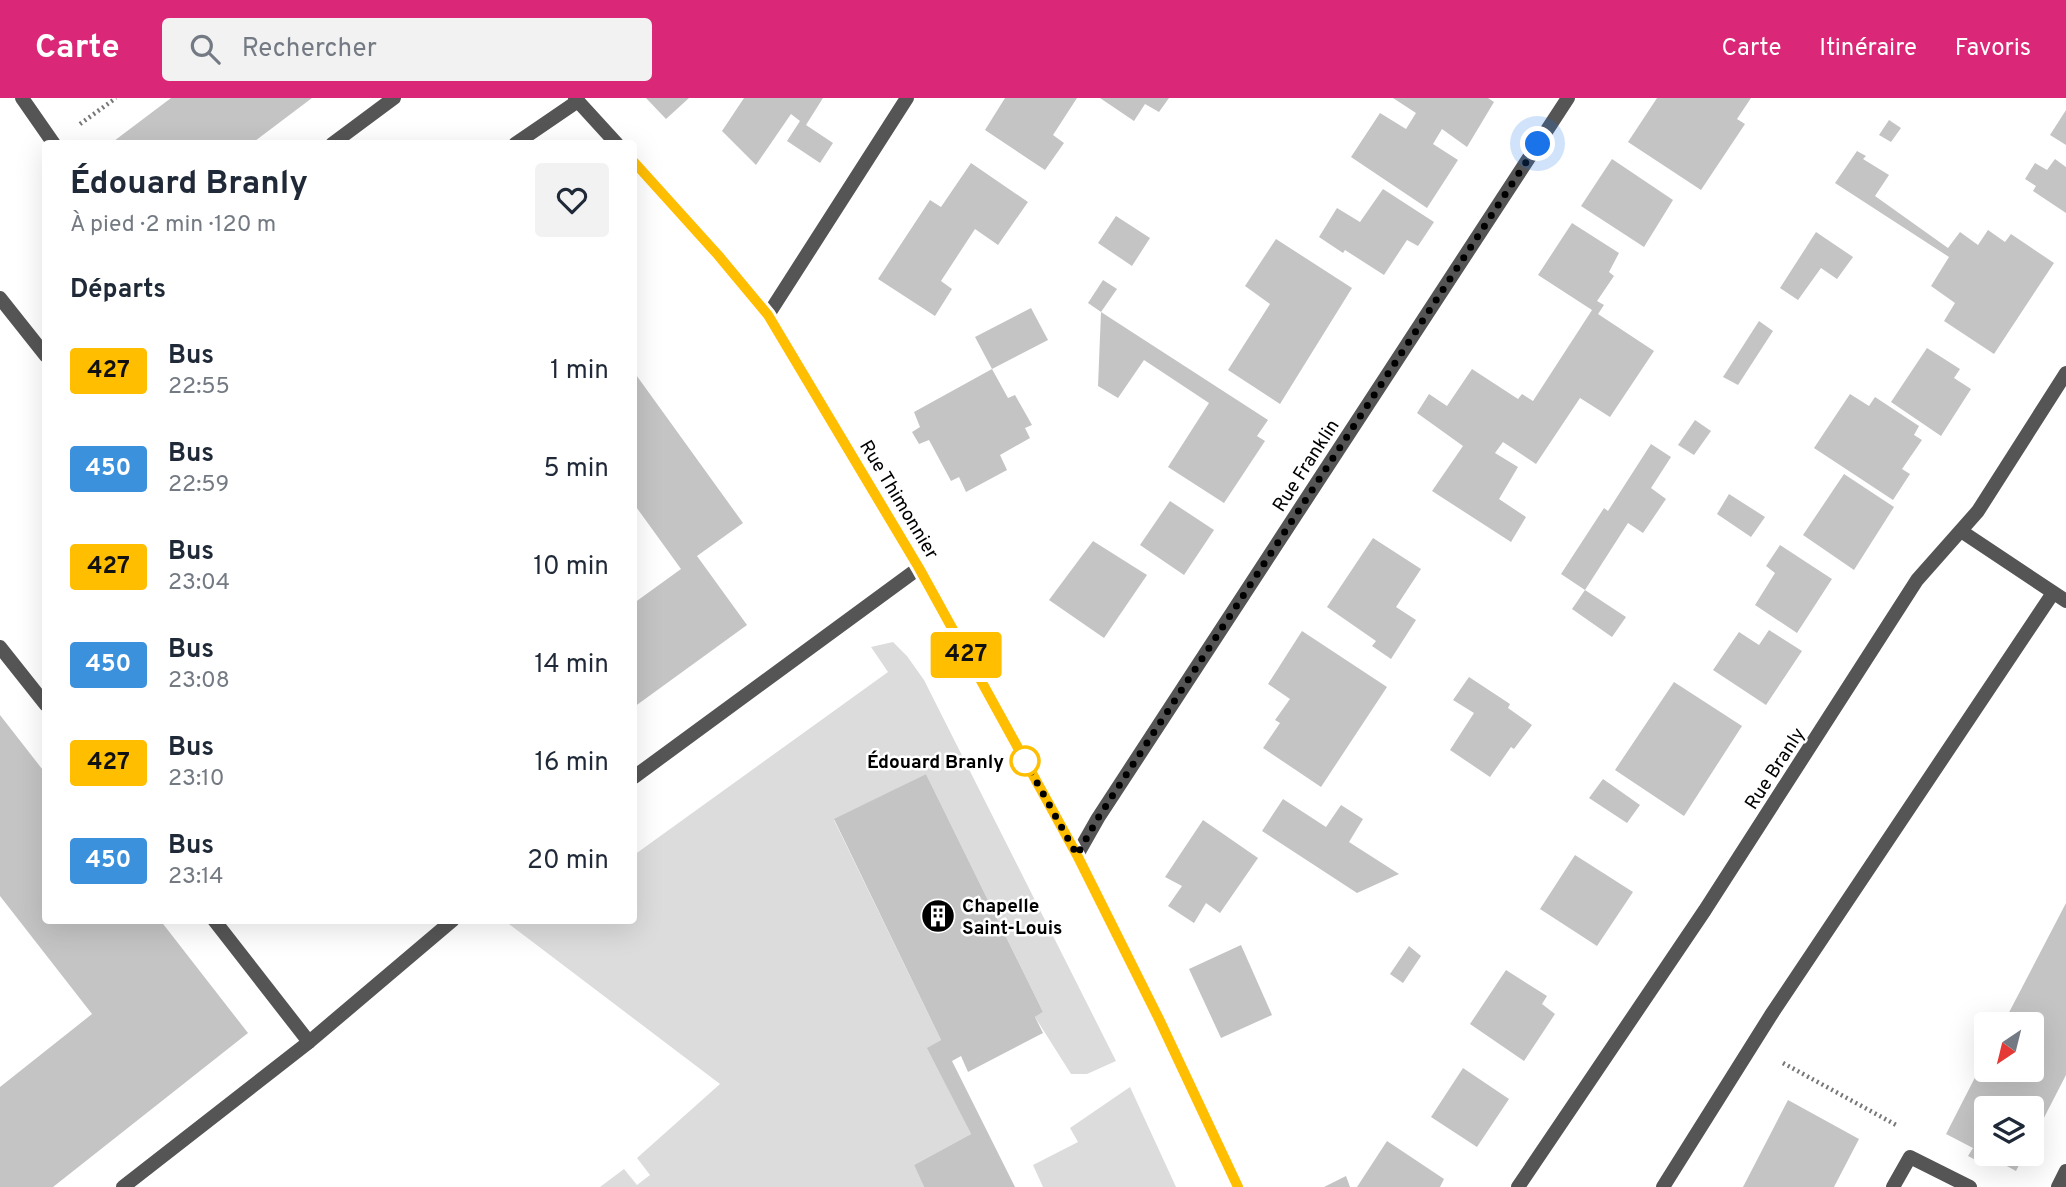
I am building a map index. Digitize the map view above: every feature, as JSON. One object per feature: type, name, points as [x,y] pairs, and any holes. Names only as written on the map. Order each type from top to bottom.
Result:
[{"type":"street","points":[[22,98],[51,140]]},
{"type":"street","points":[[337,140],[394,98]]},
{"type":"street","points":[[768,315],[907,98]]},
{"type":"street","name":"Rue Franklin","points":[[1077,855],[1098,818],[1568,98]]},
{"type":"street","points":[[521,140],[576,100],[613,140]]},
{"type":"street","name":"Rue Thimonnier","points":[[637,165],[768,315],[919,568],[1077,855],[1159,1019],[1238,1187]]},
{"type":"street","points":[[0,298],[42,351]]},
{"type":"street","name":"Rue Branly","points":[[1518,1187],[1705,910],[1917,580],[1978,511],[2066,373]]},
{"type":"street","points":[[1961,531],[2066,601]]},
{"type":"street","points":[[637,775],[919,568]]},
{"type":"street","points":[[1663,1187],[1751,1046],[2053,593]]},
{"type":"street","points":[[0,647],[42,700]]},
{"type":"street","points":[[217,924],[309,1042]]},
{"type":"street","points":[[123,1187],[309,1042],[448,924]]},
{"type":"street","points":[[1894,1187],[1910,1157],[1970,1187]]},
{"type":"street","points":[[2057,1187],[2066,1171]]},
{"type":"path","points":[[1751,1046],[1901,1128],[1910,1157]]},
{"type":"shaded area","points":[[893,642],[924,680],[1116,1061],[1087,1074],[1071,1074],[1035,1017],[1043,1012],[926,774],[834,820],[941,1040],[928,1048],[971,1134],[914,1165],[924,1187],[600,1187],[624,1169],[637,1185],[650,1175],[637,1158],[720,1084],[509,924],[637,924],[637,853],[888,672],[871,647]]},
{"type":"shaded area","points":[[1130,1087],[1176,1187],[1043,1187],[1033,1165],[1078,1142],[1070,1128]]},
{"type":"building","points":[[171,98],[312,98],[256,140],[115,140]]},
{"type":"building","points":[[646,98],[689,98],[666,119]]},
{"type":"building","points":[[744,98],[823,98],[806,125],[833,143],[820,163],[787,141],[800,121],[791,114],[756,165],[722,131]]},
{"type":"building","points":[[1005,98],[1077,98],[1053,135],[1064,143],[1045,170],[985,130]]},
{"type":"building","points":[[1100,98],[1169,98],[1159,112],[1145,104],[1134,121]]},
{"type":"building","points":[[1393,98],[1488,98],[1494,102],[1467,147],[1442,129],[1433,144],[1458,160],[1427,208],[1351,157],[1380,113],[1406,129],[1416,113]]},
{"type":"building","points":[[1657,98],[1751,98],[1737,119],[1745,124],[1701,190],[1628,142]]},
{"type":"building","points":[[2066,110],[2066,145],[2050,135]]},
{"type":"building","points":[[1889,120],[1901,128],[1891,142],[1879,135]]},
{"type":"building","points":[[1857,151],[1866,156],[1863,159],[1889,175],[1875,196],[1948,248],[1960,232],[1978,245],[1988,230],[2005,242],[2011,234],[2054,263],[1994,354],[1944,321],[1955,303],[1931,286],[1949,257],[1835,183]]},
{"type":"building","points":[[1612,159],[1673,200],[1644,247],[1581,206]]},
{"type":"building","points":[[2055,159],[2066,167],[2066,213],[2033,191],[2036,186],[2025,179],[2035,163],[2047,170]]},
{"type":"building","points":[[971,163],[1028,202],[998,245],[975,229],[941,281],[952,289],[935,316],[878,279],[930,200],[941,207]]},
{"type":"building","points":[[1383,189],[1434,222],[1418,246],[1407,240],[1384,275],[1319,237],[1337,208],[1360,222]]},
{"type":"building","points":[[1116,216],[1150,238],[1132,266],[1098,243]]},
{"type":"building","points":[[1572,223],[1619,253],[1609,272],[1614,276],[1597,301],[1604,305],[1598,314],[1654,351],[1610,417],[1580,398],[1536,464],[1503,442],[1495,453],[1518,467],[1499,499],[1526,517],[1511,542],[1432,491],[1463,446],[1417,413],[1429,394],[1447,406],[1472,369],[1518,399],[1522,394],[1533,401],[1592,310],[1538,275]]},
{"type":"building","points":[[1816,232],[1853,257],[1837,279],[1821,268],[1798,300],[1780,288]]},
{"type":"building","points":[[1276,239],[1352,288],[1280,404],[1228,370],[1270,304],[1245,286]]},
{"type":"building","points":[[1103,280],[1117,289],[1101,312],[1088,303]]},
{"type":"building","points":[[1031,308],[1048,340],[992,369],[975,337]]},
{"type":"building","points":[[1101,312],[1268,420],[1257,436],[1265,441],[1224,503],[1168,467],[1209,403],[1144,360],[1118,398],[1098,386]]},
{"type":"building","points":[[1759,321],[1773,331],[1738,385],[1723,377]]},
{"type":"building","points":[[1927,348],[1960,369],[1954,378],[1971,389],[1941,436],[1891,402]]},
{"type":"building","points":[[992,369],[1008,398],[1015,395],[1032,425],[1025,428],[1030,438],[1000,455],[1007,470],[966,492],[959,477],[951,481],[929,440],[919,444],[912,432],[920,427],[914,412]]},
{"type":"building","points":[[637,376],[743,523],[697,556],[747,625],[637,705],[637,601],[681,569],[637,508]]},
{"type":"building","points":[[1850,394],[1869,406],[1875,397],[1919,426],[1914,435],[1922,440],[1902,469],[1910,474],[1893,500],[1814,448]]},
{"type":"building","points":[[1695,420],[1711,431],[1694,455],[1678,445]]},
{"type":"building","points":[[1651,444],[1671,457],[1651,488],[1666,499],[1643,533],[1628,523],[1585,590],[1561,574],[1604,508],[1608,511]]},
{"type":"building","points":[[1844,474],[1894,507],[1854,570],[1803,535]]},
{"type":"building","points":[[1729,494],[1765,517],[1751,537],[1717,514]]},
{"type":"building","points":[[1170,501],[1214,530],[1184,575],[1140,545]]},
{"type":"building","points":[[1373,538],[1421,569],[1396,607],[1416,620],[1391,659],[1372,646],[1376,641],[1327,607]]},
{"type":"building","points":[[1093,541],[1147,575],[1104,638],[1049,600]]},
{"type":"building","points":[[1780,545],[1832,579],[1797,633],[1755,605],[1775,573],[1766,566]]},
{"type":"building","points":[[1585,590],[1626,617],[1612,637],[1572,609]]},
{"type":"building","points":[[1769,630],[1802,651],[1766,705],[1713,670],[1739,632],[1759,645]]},
{"type":"building","points":[[1302,631],[1387,687],[1321,787],[1263,748],[1280,723],[1275,720],[1290,699],[1268,684]]},
{"type":"building","points":[[1469,677],[1510,704],[1508,708],[1532,725],[1514,749],[1511,747],[1490,777],[1450,750],[1474,713],[1453,700]]},
{"type":"building","points":[[1674,682],[1742,726],[1684,816],[1615,770]]},
{"type":"building","points":[[0,715],[42,769],[42,924],[163,924],[248,1033],[53,1187],[0,1187],[0,1087],[92,1014],[0,896]]},
{"type":"building","name":"Chapelle Saint-Louis","points":[[926,774],[1043,1012],[1035,1017],[1043,1033],[968,1072],[961,1056],[952,1061],[1015,1187],[924,1187],[914,1165],[971,1134],[927,1048],[941,1040],[834,819]]},
{"type":"building","points":[[1603,779],[1640,805],[1627,823],[1589,798]]},
{"type":"building","points":[[1283,799],[1326,827],[1341,805],[1363,819],[1349,842],[1399,874],[1357,893],[1262,831]]},
{"type":"building","points":[[1203,820],[1258,858],[1220,913],[1206,903],[1194,923],[1168,906],[1182,886],[1165,877]]},
{"type":"building","points":[[1575,855],[1633,892],[1597,946],[1540,909]]},
{"type":"building","points":[[2066,903],[2066,1075],[2044,1118],[2044,1096],[1974,1096],[1974,1159],[1968,1156],[1973,1148],[1946,1134],[1974,1079],[1974,1082],[2044,1082],[2044,1012],[2009,1012]]},
{"type":"building","points":[[1241,945],[1272,1015],[1221,1038],[1189,969]]},
{"type":"building","points":[[1409,946],[1421,956],[1403,983],[1390,974]]},
{"type":"building","points":[[1506,970],[1547,996],[1542,1004],[1555,1014],[1524,1061],[1470,1024]]},
{"type":"building","points":[[1463,1068],[1509,1099],[1477,1147],[1431,1117]]},
{"type":"building","points":[[1788,1100],[1859,1139],[1834,1187],[1743,1187]]},
{"type":"building","points":[[1387,1141],[1444,1179],[1440,1187],[1357,1187]]},
{"type":"building","points":[[1346,1176],[1350,1187],[1324,1187]]},
{"type":"bus line","name":"427","points":[[637,165],[768,315],[919,568],[1077,855],[1159,1019],[1238,1187]]},
{"type":"place","name":"Édouard Branly","points":[[1025,761]]},
{"type":"place","name":"Chapelle Saint-Louis","points":[[938,916]]},
{"type":"route","points":[[1025,761],[1077,855],[1098,818],[1538,144]]}]
